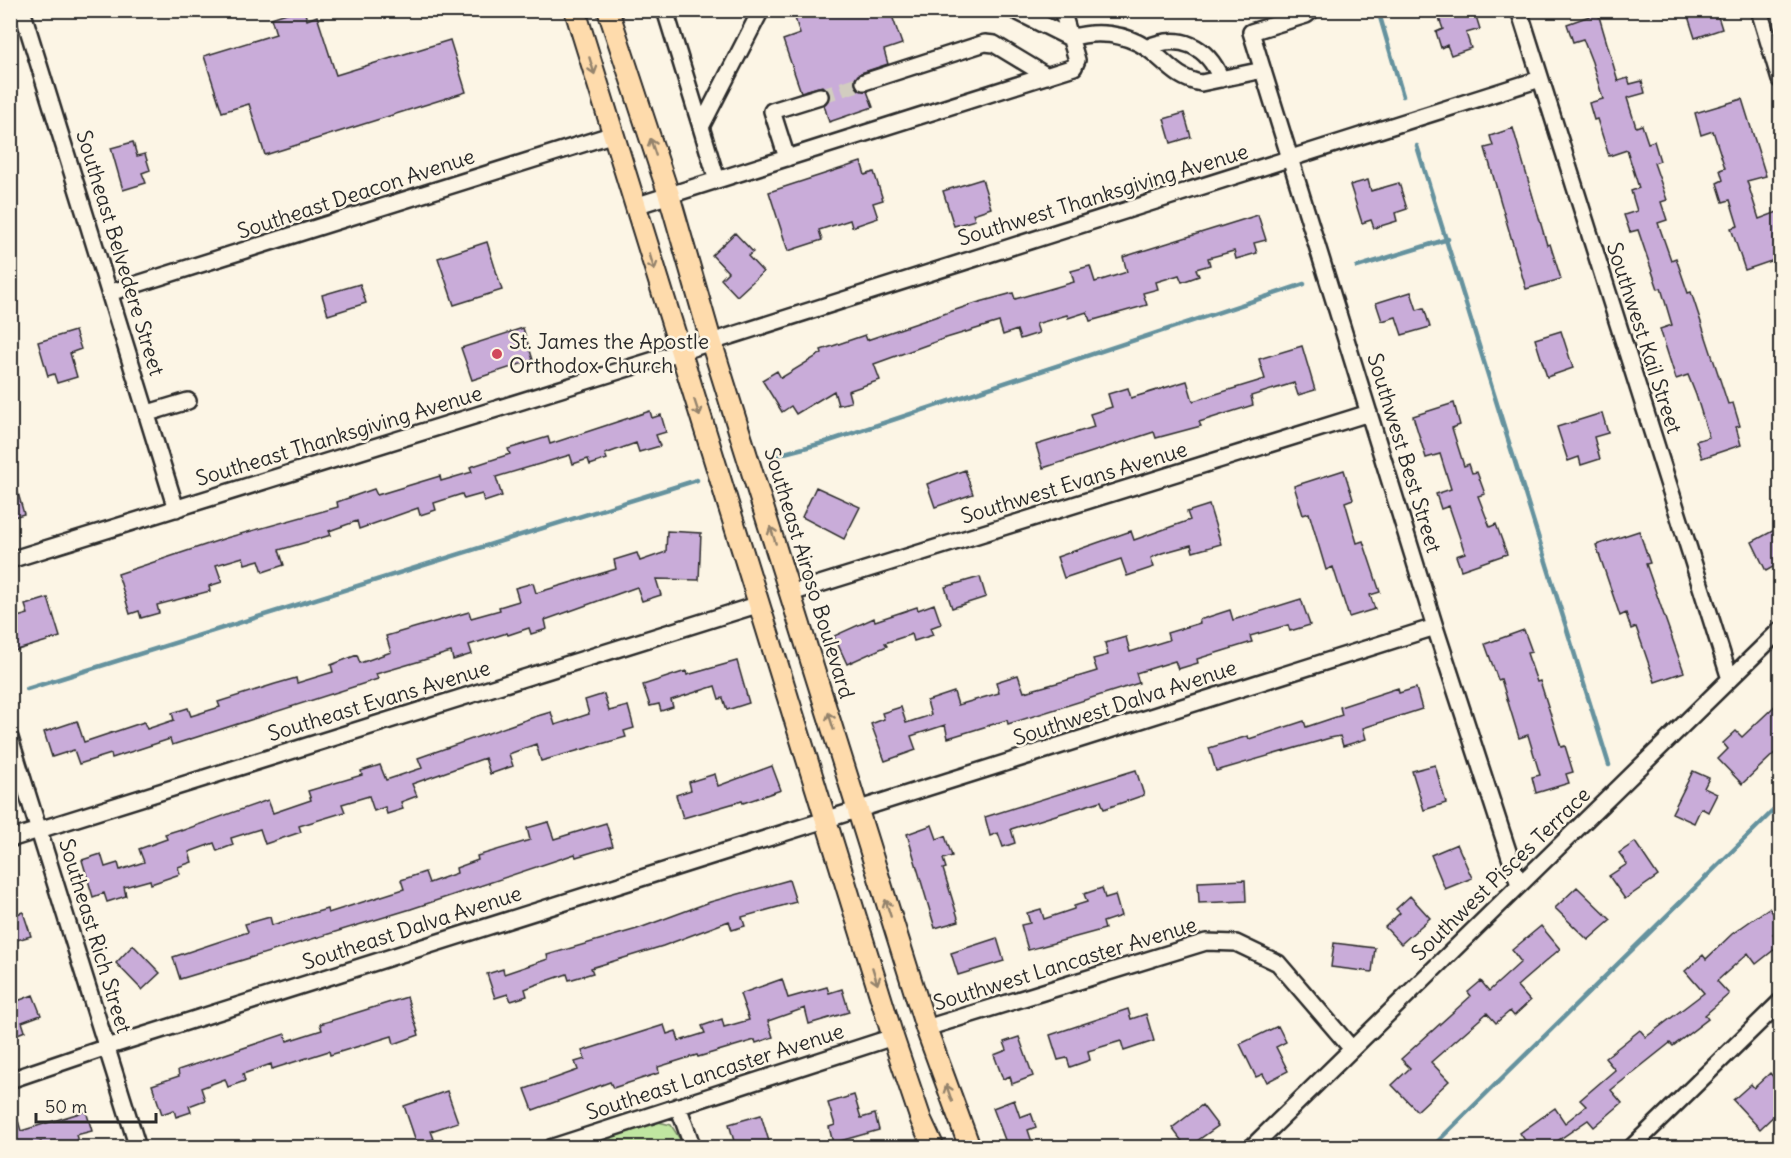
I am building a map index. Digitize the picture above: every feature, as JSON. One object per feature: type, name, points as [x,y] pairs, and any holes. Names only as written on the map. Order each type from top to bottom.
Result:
[{"type":"main road","points":[[575,10],[893,1037],[921,1120],[934,1148]]},
{"type":"main road","name":"Southeast Airoso Boulevard","points":[[608,10],[669,195],[711,341],[926,1028],[970,1148]]},
{"type":"street","name":"Southeast Belvedere Street","points":[[22,10],[112,292],[176,508]]},
{"type":"street","points":[[664,10],[717,180]]},
{"type":"street","points":[[701,127],[761,10]]},
{"type":"street","points":[[1014,10],[1070,38],[1084,33],[1106,33],[1146,48],[1164,65],[1191,81],[1201,83],[1263,70]]},
{"type":"street","points":[[635,206],[1074,67],[1077,60],[1062,10]]},
{"type":"street","points":[[1286,16],[1312,10]]},
{"type":"street","name":"Southwest Kail Street","points":[[1519,10],[1730,679]]},
{"type":"street","points":[[1758,10],[1780,80]]},
{"type":"street","name":"Southwest Best Street","points":[[1286,16],[1251,32],[1435,627],[1519,885]]},
{"type":"street","points":[[1146,48],[1160,42],[1176,40],[1191,44],[1210,58],[1221,79]]},
{"type":"street","points":[[864,82],[985,43],[994,44],[1047,76]]},
{"type":"street","name":"Southwest Thanksgiving Avenue","points":[[680,352],[1540,79]]},
{"type":"street","points":[[787,158],[772,111],[820,96]]},
{"type":"street","name":"Southeast Deacon Avenue","points":[[112,292],[614,134]]},
{"type":"street","name":"Southeast Thanksgiving Avenue","points":[[10,560],[680,352]]},
{"type":"street","points":[[148,413],[188,401]]},
{"type":"street","name":"Southwest Evans Avenue","points":[[791,593],[1369,413]]},
{"type":"street","name":"Southeast Evans Avenue","points":[[10,839],[759,604]]},
{"type":"street","name":"Southwest Dalva Avenue","points":[[827,819],[1435,627]]},
{"type":"street","name":"Southwest Pisces Terrace","points":[[1251,1148],[1780,630]]},
{"type":"street","name":"Southeast Rich Street","points":[[10,738],[138,1148]]},
{"type":"street","name":"Southeast Dalva Avenue","points":[[10,1080],[107,1047],[827,819]]},
{"type":"street","name":"Southwest Lancaster Avenue","points":[[926,1028],[1206,942],[1236,943],[1278,963],[1352,1049]]},
{"type":"street","points":[[1631,1148],[1778,1010]]},
{"type":"street","name":"Southeast Lancaster Avenue","points":[[550,1148],[893,1037]]},
{"type":"street","points":[[678,1106],[693,1148]]},
{"type":"green space","points":[[654,1121],[671,1125],[685,1147],[570,1148]]},
{"type":"building","points":[[296,10],[304,10],[307,20],[317,16],[336,75],[450,40],[466,92],[265,155],[249,104],[222,112],[204,56],[276,34],[271,18]]},
{"type":"building","points":[[816,10],[890,10],[902,44],[884,50],[888,64],[861,73],[855,79],[857,89],[867,91],[873,107],[829,122],[824,105],[829,99],[829,93],[822,86],[801,92],[783,40],[800,34],[795,18]]},
{"type":"building","points":[[1460,10],[1474,10],[1480,29],[1466,33],[1471,48],[1451,55],[1447,45],[1441,48],[1436,32],[1443,29],[1439,18]]},
{"type":"building","points":[[1686,10],[1716,10],[1722,29],[1695,38]]},
{"type":"building","points":[[1598,13],[1618,81],[1628,78],[1630,84],[1642,81],[1645,93],[1627,98],[1636,127],[1642,125],[1648,143],[1654,141],[1660,161],[1654,163],[1667,200],[1661,202],[1667,220],[1658,223],[1671,260],[1676,258],[1688,293],[1691,292],[1728,404],[1733,403],[1740,426],[1736,427],[1741,445],[1702,458],[1696,441],[1709,437],[1696,395],[1688,375],[1676,379],[1660,329],[1672,325],[1661,288],[1658,289],[1638,230],[1630,232],[1624,215],[1637,211],[1631,191],[1639,188],[1627,150],[1609,156],[1597,119],[1594,120],[1589,103],[1603,99],[1592,62],[1583,39],[1573,42],[1567,24]]},
{"type":"building","points":[[1742,99],[1766,176],[1747,181],[1759,219],[1780,211],[1780,258],[1745,270],[1731,228],[1738,226],[1730,200],[1723,202],[1717,183],[1723,180],[1720,170],[1725,168],[1713,131],[1701,135],[1695,113]]},
{"type":"building","points":[[1184,113],[1191,137],[1171,143],[1164,119]]},
{"type":"building","points":[[1513,128],[1547,245],[1550,244],[1561,279],[1526,289],[1485,148],[1493,146],[1490,136]]},
{"type":"building","points":[[133,142],[137,156],[145,154],[150,170],[142,173],[146,183],[123,190],[111,148]]},
{"type":"building","points":[[861,162],[865,175],[874,172],[883,200],[873,203],[878,218],[852,227],[850,220],[819,230],[822,240],[788,251],[769,192]]},
{"type":"building","points":[[982,179],[991,208],[973,214],[975,220],[954,226],[943,191]]},
{"type":"building","points":[[1368,180],[1371,191],[1399,183],[1407,209],[1395,213],[1397,221],[1374,228],[1371,220],[1362,223],[1350,185]]},
{"type":"building","points":[[1258,215],[1266,240],[1254,243],[1257,253],[1236,259],[1234,251],[1208,258],[1210,265],[1196,269],[1199,276],[1182,282],[1179,275],[1156,282],[1158,289],[1143,293],[1147,305],[1090,321],[1087,312],[1068,318],[1067,315],[1036,324],[1039,333],[1020,339],[1017,330],[1003,335],[999,322],[943,339],[874,364],[880,380],[848,391],[851,402],[838,405],[834,391],[796,414],[791,406],[782,412],[762,380],[777,371],[781,378],[822,353],[821,350],[865,335],[867,340],[976,303],[1013,293],[1015,299],[1074,282],[1071,271],[1090,266],[1095,282],[1127,272],[1123,257]]},
{"type":"building","points":[[735,233],[753,252],[748,256],[763,272],[737,296],[721,279],[728,272],[712,255]]},
{"type":"building","points":[[487,242],[502,290],[454,305],[438,258]]},
{"type":"building","points":[[360,284],[366,303],[328,315],[322,295]]},
{"type":"building","points":[[1411,292],[1417,310],[1424,308],[1430,327],[1402,335],[1396,317],[1382,321],[1376,303]]},
{"type":"building","name":"St. James the Apostle Orthodox Church","points":[[523,328],[533,360],[472,380],[461,348]]},
{"type":"building","points":[[75,331],[81,349],[70,353],[77,377],[57,383],[54,374],[48,376],[38,342]]},
{"type":"building","points":[[1561,331],[1573,368],[1547,377],[1535,339]]},
{"type":"building","points":[[1302,346],[1315,390],[1298,395],[1294,383],[1251,396],[1253,405],[1199,422],[1201,426],[1156,438],[1154,432],[1043,468],[1036,445],[1094,427],[1090,414],[1112,407],[1108,394],[1128,388],[1131,398],[1187,381],[1193,401],[1265,379],[1259,359]]},
{"type":"building","points":[[1454,403],[1460,425],[1452,428],[1464,466],[1469,464],[1472,473],[1477,472],[1485,494],[1478,496],[1490,527],[1496,524],[1507,554],[1461,570],[1456,556],[1465,553],[1449,506],[1441,509],[1436,494],[1451,489],[1440,454],[1426,458],[1413,416]]},
{"type":"building","points":[[650,411],[652,418],[661,415],[666,432],[656,435],[660,446],[639,452],[636,443],[605,454],[607,459],[590,465],[588,459],[573,464],[570,455],[496,477],[502,496],[484,502],[482,494],[464,499],[462,494],[434,503],[436,510],[420,515],[418,508],[359,529],[357,521],[329,531],[331,535],[279,550],[284,565],[263,572],[259,560],[245,564],[243,557],[216,565],[222,582],[209,586],[210,591],[157,605],[159,613],[141,618],[139,611],[130,614],[118,574],[226,538],[338,507],[337,502],[374,489],[377,495],[440,476],[441,481],[472,472],[470,467],[510,454],[508,449],[548,437],[550,444]]},
{"type":"building","points":[[1602,413],[1608,433],[1594,437],[1600,459],[1581,465],[1579,457],[1568,461],[1557,427]]},
{"type":"building","points":[[965,470],[973,494],[935,507],[927,484]]},
{"type":"building","points":[[1344,470],[1353,499],[1345,502],[1357,543],[1363,541],[1380,592],[1370,595],[1375,609],[1349,617],[1333,567],[1326,570],[1309,513],[1303,515],[1294,486]]},
{"type":"building","points":[[14,479],[24,514],[10,518],[10,480]]},
{"type":"building","points":[[816,487],[860,507],[844,539],[802,517]]},
{"type":"building","points":[[1209,505],[1221,544],[1193,552],[1191,545],[1162,553],[1151,558],[1154,567],[1127,576],[1121,559],[1064,578],[1057,557],[1131,531],[1134,540],[1190,520],[1187,512]]},
{"type":"building","points":[[1780,527],[1780,563],[1766,571],[1752,542]]},
{"type":"building","points":[[667,531],[701,533],[699,580],[656,579],[661,595],[642,601],[637,587],[545,620],[547,629],[531,634],[529,628],[508,635],[507,633],[469,645],[472,654],[453,660],[451,652],[376,674],[378,679],[172,745],[170,739],[112,758],[111,754],[79,764],[74,750],[52,757],[44,732],[77,721],[84,742],[144,722],[147,729],[174,720],[172,713],[188,708],[191,716],[220,707],[218,702],[275,684],[296,678],[297,683],[333,672],[331,665],[357,655],[360,663],[391,652],[386,636],[469,612],[471,618],[500,610],[499,607],[519,601],[515,588],[533,583],[536,593],[616,569],[614,560],[637,553],[640,561],[666,552]]},
{"type":"building","points":[[1639,531],[1650,563],[1646,564],[1684,672],[1655,682],[1636,627],[1631,629],[1626,613],[1620,616],[1596,545]]},
{"type":"building","points":[[980,577],[986,597],[952,608],[945,587]]},
{"type":"building","points":[[48,598],[60,637],[14,651],[10,639],[10,619],[28,614],[25,605]]},
{"type":"building","points":[[1301,599],[1310,625],[1290,631],[1288,625],[1250,636],[1252,642],[1197,659],[1198,663],[1178,669],[1175,661],[1136,673],[1139,683],[1008,724],[1007,720],[948,738],[945,725],[911,736],[916,750],[885,761],[871,724],[884,719],[882,713],[901,707],[906,723],[931,715],[927,701],[954,692],[958,705],[999,693],[996,682],[1018,675],[1024,692],[1064,681],[1097,671],[1093,659],[1108,655],[1105,643],[1126,637],[1130,652],[1169,640],[1167,633],[1200,623],[1199,620],[1230,610],[1233,620]]},
{"type":"building","points":[[934,604],[941,624],[930,628],[933,635],[914,641],[912,634],[885,643],[887,646],[847,664],[834,636],[874,618],[875,621],[917,607],[918,610]]},
{"type":"building","points":[[1524,630],[1532,652],[1527,653],[1537,682],[1540,681],[1561,747],[1565,746],[1573,772],[1566,774],[1569,783],[1536,793],[1532,777],[1540,775],[1528,735],[1519,738],[1501,679],[1498,680],[1485,644]]},
{"type":"building","points":[[737,661],[749,703],[727,710],[723,698],[719,699],[715,686],[671,700],[673,707],[661,711],[659,704],[650,706],[643,685],[686,671],[687,675]]},
{"type":"building","points":[[1398,688],[1399,693],[1416,688],[1422,709],[1363,728],[1366,739],[1343,746],[1340,736],[1330,738],[1216,771],[1209,748],[1248,736],[1249,739],[1304,721],[1306,727],[1342,715],[1340,707]]},
{"type":"building","points":[[604,694],[609,711],[628,706],[634,728],[624,731],[626,737],[541,761],[536,744],[509,754],[513,766],[490,774],[485,758],[412,784],[417,796],[401,802],[403,809],[387,814],[385,807],[374,811],[369,796],[342,804],[345,812],[299,826],[301,832],[265,844],[260,829],[231,838],[233,845],[217,851],[214,843],[189,852],[192,862],[178,867],[180,874],[151,884],[150,880],[124,887],[126,896],[107,902],[104,893],[93,897],[82,860],[101,854],[105,867],[118,863],[120,870],[144,862],[139,849],[167,839],[165,834],[181,829],[181,831],[268,800],[273,813],[311,800],[308,791],[362,775],[361,771],[380,765],[386,780],[422,768],[418,758],[534,717],[551,712],[555,725],[589,714],[585,700]]},
{"type":"building","points":[[1780,701],[1780,748],[1742,784],[1718,759],[1728,749],[1723,743],[1736,731],[1742,737]]},
{"type":"building","points":[[1435,765],[1446,803],[1424,810],[1412,771]]},
{"type":"building","points":[[772,766],[781,790],[743,803],[742,801],[683,818],[676,795],[691,790],[689,782],[715,774],[718,786]]},
{"type":"building","points":[[1136,770],[1144,795],[1104,809],[1101,801],[1011,829],[1015,843],[1003,847],[998,833],[990,836],[985,817]]},
{"type":"building","points":[[1693,771],[1709,778],[1704,788],[1717,794],[1708,812],[1701,808],[1694,823],[1672,813]]},
{"type":"building","points":[[548,822],[554,839],[606,823],[613,846],[576,857],[575,854],[411,909],[180,979],[173,957],[248,932],[245,924],[270,917],[272,925],[327,909],[328,913],[404,889],[401,880],[425,872],[429,883],[457,873],[456,868],[478,860],[477,856],[530,840],[527,828]]},
{"type":"building","points":[[932,825],[937,839],[945,836],[952,856],[943,859],[946,868],[943,869],[959,921],[935,928],[907,834]]},
{"type":"building","points":[[1635,842],[1658,876],[1625,899],[1609,876],[1627,864],[1619,853]]},
{"type":"building","points":[[1457,844],[1472,878],[1445,889],[1431,855]]},
{"type":"building","points":[[789,880],[796,902],[742,917],[745,926],[732,930],[729,921],[663,946],[591,968],[593,973],[569,980],[567,974],[535,985],[525,989],[527,996],[511,1001],[508,994],[495,998],[487,974],[503,969],[504,974],[548,959],[547,955],[637,929],[710,902]]},
{"type":"building","points":[[1245,880],[1246,901],[1199,903],[1198,882]]},
{"type":"building","points":[[1577,887],[1611,920],[1588,940],[1555,908]]},
{"type":"building","points":[[1102,888],[1105,898],[1115,895],[1121,916],[1103,922],[1105,929],[1028,950],[1021,925],[1030,923],[1027,913],[1041,909],[1044,919],[1074,909],[1074,906],[1087,902],[1084,894]]},
{"type":"building","points":[[1410,896],[1430,918],[1401,944],[1385,927],[1400,913],[1396,909]]},
{"type":"building","points":[[1769,908],[1780,922],[1780,928],[1773,934],[1780,945],[1756,964],[1748,953],[1717,981],[1729,994],[1705,1015],[1708,1019],[1673,1046],[1670,1043],[1611,1090],[1622,1103],[1594,1127],[1588,1120],[1556,1142],[1560,1148],[1530,1148],[1520,1133],[1555,1108],[1565,1123],[1586,1106],[1580,1100],[1615,1070],[1605,1058],[1640,1030],[1646,1037],[1704,993],[1685,971],[1703,955],[1706,959],[1732,934]]},
{"type":"building","points":[[23,912],[31,936],[10,942],[10,916]]},
{"type":"building","points":[[1541,926],[1560,949],[1517,986],[1530,1001],[1514,1016],[1510,1011],[1496,1023],[1487,1013],[1431,1062],[1449,1081],[1417,1111],[1392,1085],[1410,1068],[1401,1059],[1471,996],[1468,992],[1481,981],[1489,991],[1521,962],[1512,950]]},
{"type":"building","points":[[997,938],[1004,961],[958,975],[951,953]]},
{"type":"building","points":[[1334,943],[1375,948],[1372,972],[1331,967]]},
{"type":"building","points":[[133,945],[160,973],[142,990],[116,963]]},
{"type":"building","points":[[782,979],[788,998],[827,987],[829,993],[842,989],[849,1012],[809,1024],[805,1008],[768,1021],[773,1037],[698,1057],[697,1055],[658,1067],[659,1073],[613,1088],[610,1082],[533,1110],[525,1089],[578,1070],[575,1062],[585,1059],[582,1051],[664,1025],[667,1034],[676,1031],[679,1041],[705,1033],[702,1026],[722,1019],[724,1027],[749,1020],[740,994]]},
{"type":"building","points":[[12,994],[15,1002],[33,995],[41,1015],[22,1022],[25,1031],[10,1037]]},
{"type":"building","points":[[407,997],[419,1035],[394,1044],[392,1036],[330,1055],[329,1051],[272,1069],[271,1064],[243,1074],[245,1081],[228,1087],[225,1079],[201,1088],[205,1100],[189,1106],[191,1112],[176,1117],[174,1110],[162,1114],[152,1085],[179,1076],[178,1070],[285,1034],[287,1041],[322,1030],[320,1024]]},
{"type":"building","points":[[1128,1009],[1131,1019],[1146,1014],[1154,1041],[1124,1051],[1121,1041],[1088,1051],[1090,1060],[1070,1067],[1067,1058],[1058,1060],[1050,1035]]},
{"type":"building","points":[[1278,1026],[1286,1042],[1276,1047],[1288,1071],[1267,1082],[1263,1074],[1256,1077],[1240,1044]]},
{"type":"building","points":[[1019,1037],[1033,1076],[1012,1084],[1010,1076],[1003,1079],[994,1055],[1007,1050],[1004,1042]]},
{"type":"building","points":[[1770,1073],[1780,1085],[1780,1110],[1760,1129],[1733,1100],[1751,1084],[1754,1088]]},
{"type":"building","points":[[447,1091],[458,1122],[431,1131],[434,1139],[417,1144],[404,1106]]},
{"type":"building","points":[[854,1095],[861,1118],[875,1114],[879,1130],[833,1143],[829,1127],[835,1125],[828,1103]]},
{"type":"building","points":[[1014,1100],[1020,1117],[1031,1113],[1036,1127],[1028,1130],[1032,1142],[1018,1148],[1008,1148],[993,1108]]},
{"type":"building","points":[[1202,1105],[1218,1126],[1187,1148],[1172,1128]]},
{"type":"building","points":[[14,1106],[21,1131],[86,1111],[92,1131],[76,1135],[80,1148],[43,1148],[41,1142],[24,1148],[10,1148],[10,1107]]},
{"type":"building","points":[[761,1115],[771,1148],[736,1148],[729,1124]]},
{"type":"waterway","points":[[1378,10],[1403,96]]},
{"type":"waterway","points":[[1417,146],[1609,765]]},
{"type":"waterway","points":[[1357,267],[1448,239]]},
{"type":"waterway","points":[[769,457],[823,443],[1304,284]]},
{"type":"waterway","points":[[27,689],[697,480]]},
{"type":"waterway","points":[[1431,1148],[1780,804]]},
{"type":"tunnel","points":[[820,96],[864,82]]},
{"type":"place","name":"St. James the Apostle Orthodox Church","points":[[497,354]]}]
